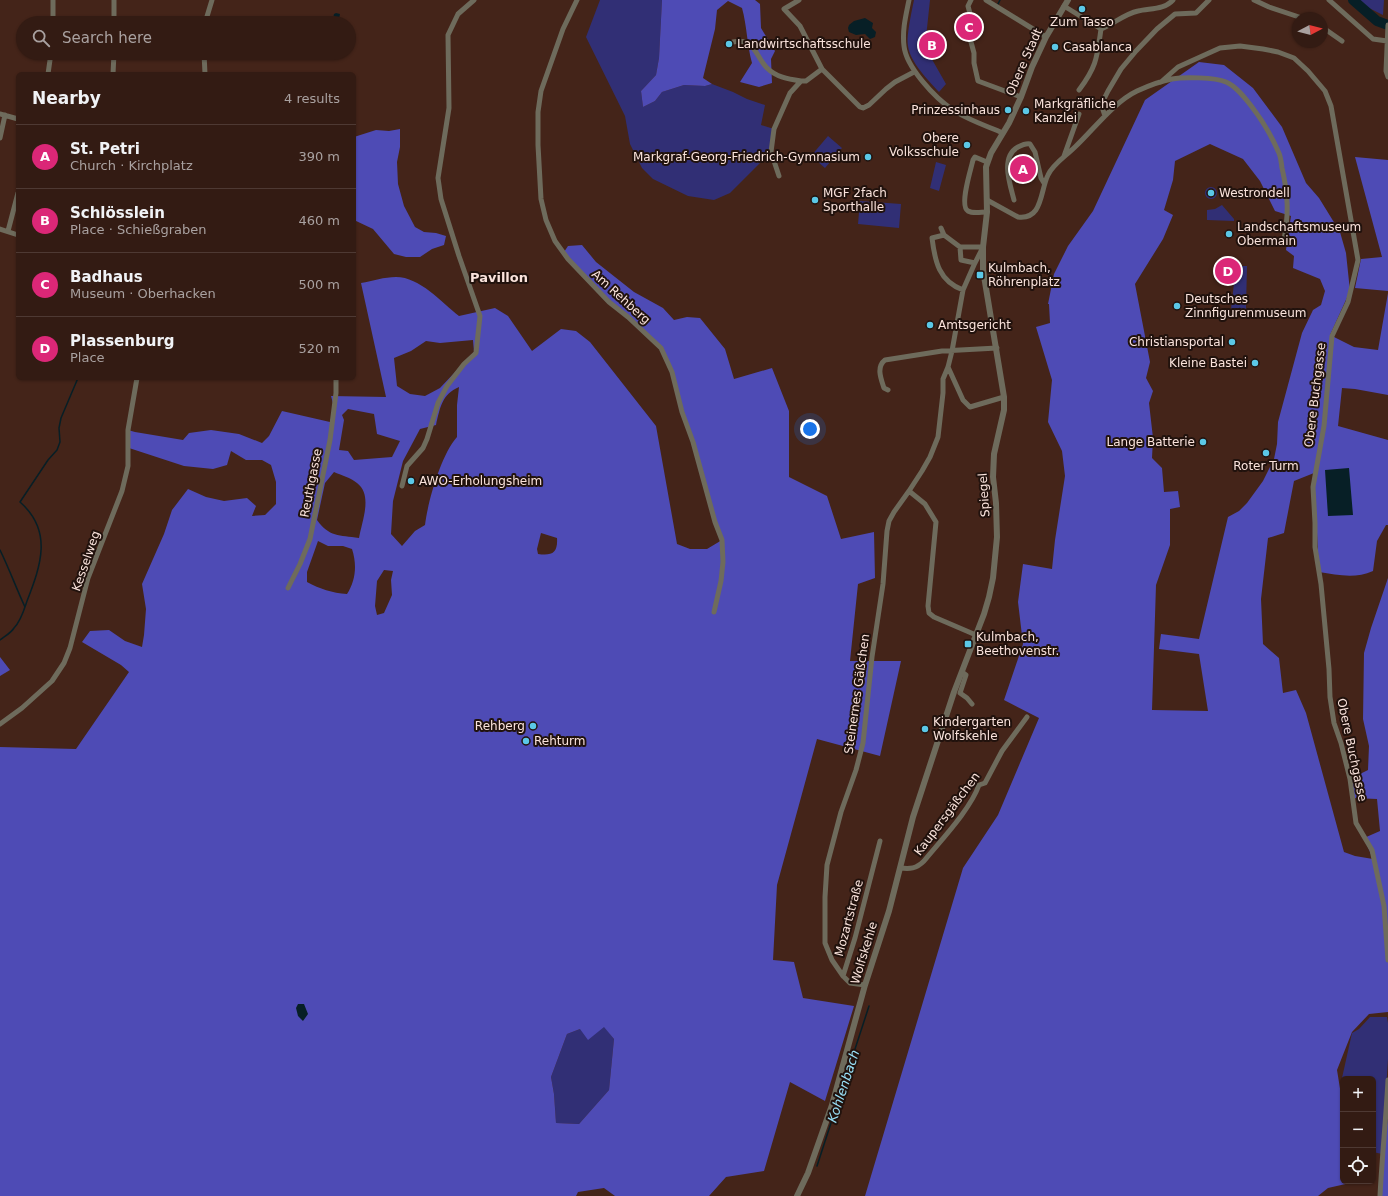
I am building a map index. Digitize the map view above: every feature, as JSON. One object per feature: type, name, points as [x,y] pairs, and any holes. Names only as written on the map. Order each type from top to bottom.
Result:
[{"type":"street","points":[[53,0],[53,16]]},
{"type":"street","points":[[114,0],[114,16]]},
{"type":"street","points":[[207,16],[212,0]]},
{"type":"street","points":[[402,486],[407,466],[423,448],[438,403],[447,386],[460,368],[476,353],[480,316],[441,198],[438,178],[449,108],[448,35],[458,14],[474,0]]},
{"type":"street","name":"Am Rehberg","points":[[576,0],[563,29],[541,91],[538,112],[541,199],[546,220],[555,241],[568,259],[609,302],[628,317],[661,348],[672,372],[682,412],[715,522],[722,540],[723,562],[721,581],[714,612]]},
{"type":"street","points":[[799,0],[784,9],[800,26],[822,70],[856,105],[863,108],[869,105],[895,82],[914,72]]},
{"type":"street","points":[[909,0],[904,26],[904,46],[907,59],[914,72],[952,110],[1003,133]]},
{"type":"street","points":[[971,0],[968,6],[973,25],[971,42],[978,81],[1021,97]]},
{"type":"street","points":[[986,0],[1046,36]]},
{"type":"street","name":"Obere Stadt","points":[[987,162],[1009,124],[1046,36],[1068,0]]},
{"type":"street","points":[[1101,29],[1127,15],[1138,11],[1168,5],[1173,0]]},
{"type":"street","points":[[1105,116],[1103,102],[1108,91],[1121,69],[1136,51],[1157,29],[1175,14],[1196,13],[1209,0]]},
{"type":"street","points":[[1254,0],[1268,7],[1292,15]]},
{"type":"street","points":[[1329,0],[1374,39],[1387,41]]},
{"type":"street","points":[[1064,6],[1101,29]]},
{"type":"street","points":[[1388,24],[1386,71],[1388,77]]},
{"type":"street","points":[[1079,90],[1090,76],[1096,62],[1101,29]]},
{"type":"street","points":[[1328,31],[1342,40]]},
{"type":"street","points":[[733,42],[739,40],[750,44],[767,68],[783,78],[801,82],[806,81],[822,70]]},
{"type":"street","name":"Obere Buchgasse","points":[[1161,82],[1178,67],[1220,48],[1240,46],[1263,49],[1278,52],[1294,58],[1308,71],[1325,91],[1330,106],[1358,260],[1348,302],[1332,336],[1324,426],[1313,487],[1315,547],[1321,584],[1329,668],[1330,697],[1334,723],[1341,743],[1350,779],[1356,824],[1372,850],[1384,906],[1388,960]]},
{"type":"street","points":[[48,72],[50,60]]},
{"type":"street","points":[[113,72],[114,60]]},
{"type":"street","points":[[205,60],[206,72]]},
{"type":"street","points":[[987,200],[1014,215],[1024,217],[1034,213],[1037,208],[1044,183],[1052,167],[1063,159],[1118,104],[1136,91],[1161,82],[1172,79],[1209,78],[1226,82],[1238,90],[1264,122],[1279,152],[1287,192],[1288,222],[1284,240]]},
{"type":"street","points":[[779,176],[771,152],[774,129],[790,93],[801,82]]},
{"type":"street","points":[[1063,159],[1079,114]]},
{"type":"street","points":[[0,138],[3,115],[16,118]]},
{"type":"street","points":[[1014,200],[1009,184],[1008,161],[1012,151],[1020,146],[1027,143],[1033,148],[1041,178],[1044,183]]},
{"type":"street","points":[[987,162],[975,157],[965,191],[965,208],[967,211],[987,212]]},
{"type":"street","name":"Spiegel","points":[[947,713],[989,597],[996,558],[997,521],[993,465],[995,448],[1004,410],[1004,397],[983,270],[983,247],[987,212],[985,175],[987,162]]},
{"type":"street","points":[[8,231],[16,201]]},
{"type":"street","points":[[941,228],[944,235],[960,246],[983,247]]},
{"type":"street","points":[[0,229],[16,234]]},
{"type":"street","points":[[944,235],[932,238],[938,268],[954,286],[964,290]]},
{"type":"street","points":[[960,246],[961,260],[974,264],[983,270]]},
{"type":"street","name":"Steinernes Gäßchen","points":[[843,976],[832,960],[825,943],[825,896],[827,865],[841,812],[856,770],[863,743],[872,657],[883,584],[886,531],[894,512],[930,458],[936,443],[940,430],[943,379],[952,352],[964,290],[974,264],[983,247]]},
{"type":"street","points":[[888,390],[884,388],[880,371],[880,366],[885,360],[942,351],[952,352],[997,348]]},
{"type":"street","points":[[948,367],[963,400],[970,407],[1004,397]]},
{"type":"street","name":"Kesselweg","points":[[0,724],[22,708],[52,682],[66,658],[88,578],[122,491],[128,466],[128,430],[137,380]]},
{"type":"street","name":"Reuthgasse","points":[[288,588],[300,564],[310,538],[330,440],[336,393],[336,380]]},
{"type":"street","points":[[909,491],[925,504],[936,522],[928,606],[929,613],[934,617],[976,634]]},
{"type":"street","points":[[962,672],[966,675],[960,693],[972,704]]},
{"type":"street","name":"Wolfskehle","points":[[797,1196],[808,1173],[832,1105],[866,985],[889,911],[913,817],[947,713]]},
{"type":"street","name":"Kaupersgäßchen","points":[[900,868],[916,868],[924,861],[967,807],[979,785],[985,783],[1002,751],[1027,717]]},
{"type":"street","name":"Mozartstraße","points":[[843,976],[855,938],[880,841]]},
{"type":"street","points":[[843,976],[850,983],[866,985]]},
{"type":"street","points":[[1380,1196],[1388,1080]]},
{"type":"shaded area","points":[[600,0],[662,0],[659,58],[656,75],[641,91],[643,107],[655,101],[662,92],[684,85],[705,86],[712,84],[765,105],[761,125],[774,129],[771,152],[730,193],[714,200],[688,196],[653,179],[642,168],[630,144],[625,116],[586,37]]},
{"type":"shaded area","points":[[662,0],[755,0],[760,4],[761,28],[775,51],[771,59],[772,83],[759,87],[740,82],[752,63],[742,8],[728,1],[717,10],[715,29],[703,78],[712,84],[705,86],[684,85],[662,92],[655,101],[643,107],[641,91],[656,75],[659,58]]},
{"type":"shaded area","points":[[914,0],[930,0],[925,47],[946,84],[939,92],[920,70],[909,52],[908,36]]},
{"type":"shaded area","points":[[1357,0],[1384,0],[1383,15],[1363,5]]},
{"type":"shaded area","points":[[1199,62],[1224,65],[1253,88],[1282,127],[1306,183],[1319,198],[1340,232],[1346,253],[1350,291],[1330,335],[1354,347],[1378,350],[1388,293],[1388,395],[1342,388],[1338,426],[1388,440],[1388,525],[1386,525],[1377,541],[1373,571],[1353,576],[1319,572],[1314,473],[1294,481],[1284,533],[1268,538],[1261,599],[1263,644],[1279,658],[1283,693],[1296,690],[1306,713],[1344,852],[1355,856],[1373,859],[1364,838],[1380,831],[1377,799],[1353,798],[1350,779],[1368,770],[1369,746],[1363,719],[1364,653],[1388,578],[1388,1012],[1369,1014],[1352,1032],[1337,1070],[1340,1088],[1340,1184],[1346,1184],[1328,1188],[1318,1196],[865,1196],[963,868],[998,815],[1039,718],[1004,700],[1023,644],[1018,602],[1023,564],[1052,569],[1065,476],[1062,451],[1048,422],[1052,380],[1036,327],[1050,323],[1048,304],[1054,274],[1068,246],[1093,211],[1145,100]],"holes":[[[1210,144],[1243,159],[1260,181],[1275,211],[1291,216],[1286,250],[1294,256],[1293,268],[1320,279],[1325,291],[1321,305],[1313,310],[1302,333],[1278,422],[1277,444],[1274,459],[1263,481],[1247,503],[1239,511],[1228,517],[1199,639],[1161,634],[1159,649],[1199,654],[1208,711],[1152,710],[1156,585],[1170,545],[1170,509],[1180,507],[1178,491],[1164,492],[1162,468],[1152,458],[1153,438],[1149,403],[1153,391],[1146,378],[1150,362],[1135,284],[1163,239],[1173,215],[1164,210],[1173,180],[1175,161]]]},
{"type":"shaded area","points":[[400,129],[400,147],[397,162],[398,184],[404,206],[415,227],[424,232],[446,236],[444,245],[432,249],[420,257],[406,257],[394,254],[373,229],[356,221],[356,136],[376,130],[389,131]]},
{"type":"shaded area","points":[[828,136],[842,148],[825,168],[811,156]]},
{"type":"shaded area","points":[[1355,157],[1388,160],[1388,291],[1355,288],[1361,259],[1382,257]]},
{"type":"shaded area","points":[[936,162],[946,165],[939,191],[930,188]]},
{"type":"shaded area","points":[[1211,187],[1215,189],[1217,193],[1215,197],[1211,199],[1207,197],[1205,193],[1207,189]]},
{"type":"shaded area","points":[[860,201],[901,204],[899,228],[858,224]]},
{"type":"shaded area","points":[[1222,205],[1234,221],[1207,220],[1207,210],[1215,209]]},
{"type":"shaded area","points":[[582,245],[596,262],[634,292],[663,308],[674,320],[687,317],[700,318],[725,349],[734,379],[772,368],[789,411],[789,477],[827,496],[841,539],[874,532],[875,578],[858,584],[850,661],[901,661],[880,756],[817,739],[777,885],[773,960],[794,962],[803,998],[854,1006],[825,1101],[790,1082],[764,1171],[726,1177],[709,1196],[615,1196],[604,1188],[578,1192],[576,1196],[0,1196],[0,747],[76,749],[129,672],[121,665],[82,642],[90,631],[109,630],[125,641],[142,647],[146,609],[142,584],[164,534],[172,510],[188,489],[206,497],[224,501],[247,498],[256,506],[252,516],[265,515],[276,504],[276,482],[271,465],[262,460],[246,460],[231,451],[227,465],[213,469],[184,466],[129,448],[128,430],[183,440],[189,433],[211,430],[239,434],[262,443],[269,436],[282,411],[330,422],[334,407],[331,396],[386,397],[361,283],[387,278],[405,278],[430,291],[459,316],[495,308],[508,316],[532,351],[561,329],[576,331],[590,342],[656,426],[677,544],[690,549],[707,549],[722,540],[672,372],[661,348],[609,302],[564,252],[568,246]],"holes":[[[473,340],[474,352],[440,388],[425,396],[410,394],[397,386],[394,358],[411,351],[426,341],[440,343]],[[459,387],[457,405],[457,437],[451,445],[436,479],[425,525],[415,531],[402,546],[391,534],[393,501],[403,461],[420,429],[436,425],[443,402],[449,394]],[[348,409],[374,414],[377,434],[400,441],[392,457],[354,460],[348,451],[339,450],[344,420],[342,415]],[[334,472],[352,480],[362,488],[365,509],[359,538],[330,532],[321,526],[317,520],[325,483]],[[541,533],[557,538],[556,547],[553,552],[550,554],[538,554],[537,549]],[[318,541],[328,546],[343,546],[352,549],[355,560],[355,572],[347,594],[336,593],[307,582],[307,572]],[[384,570],[393,571],[391,580],[392,595],[384,613],[377,615],[375,606],[377,581]],[[604,1027],[614,1039],[609,1090],[579,1124],[556,1123],[551,1077],[567,1034],[580,1029],[588,1040]]]},
{"type":"shaded area","points":[[1236,266],[1247,266],[1246,308],[1248,310],[1245,314],[1231,309]]},
{"type":"shaded area","points":[[0,657],[10,670],[0,676]]},
{"type":"shaded area","points":[[1370,1017],[1387,1017],[1388,1059],[1382,1154],[1376,1153],[1376,1076],[1342,1076],[1352,1033],[1359,1029]]},
{"type":"shaded area","points":[[604,1026],[614,1039],[609,1090],[579,1124],[556,1123],[551,1077],[567,1034],[580,1029]]},
{"type":"shaded area","points":[[1388,1115],[1388,1196],[1380,1196]]},
{"type":"water","points":[[334,14],[340,14],[340,16],[334,16]]},
{"type":"water","points":[[865,18],[873,23],[872,28],[876,32],[875,37],[870,39],[865,34],[856,35],[849,32],[848,28],[854,21]]},
{"type":"water","points":[[1349,468],[1353,515],[1328,516],[1325,470]]},
{"type":"water","points":[[298,1004],[304,1004],[308,1014],[303,1021],[298,1016],[296,1008]]},
{"type":"waterway","name":"Kohlenbach","points":[[998,4],[1000,0]]},
{"type":"waterway","points":[[1353,0],[1377,21],[1388,25]]},
{"type":"waterway","points":[[0,640],[11,631],[20,619],[40,562],[41,549],[37,525],[30,513],[20,502],[48,460],[57,450],[60,442],[59,428],[61,418],[77,380]]},
{"type":"waterway","points":[[0,550],[25,607]]},
{"type":"waterway","name":"Kohlenbach","points":[[817,1166],[869,1006]]},
{"type":"place","name":"Zum Tasso","points":[[1082,9]]},
{"type":"place","name":"Badhaus","points":[[969,27]]},
{"type":"place","name":"Landwirtschaftsschule","points":[[729,44]]},
{"type":"place","name":"Schlösslein","points":[[932,45]]},
{"type":"place","name":"Casablanca","points":[[1055,47]]},
{"type":"place","name":"Prinzessinhaus","points":[[1008,110]]},
{"type":"place","name":"Markgräfliche Kanzlei","points":[[1026,111]]},
{"type":"place","name":"Obere Volksschule","points":[[967,145]]},
{"type":"place","name":"Markgraf-Georg-Friedrich-Gymnasium","points":[[868,157]]},
{"type":"place","name":"St. Petri","points":[[1023,169]]},
{"type":"place","name":"Westrondell","points":[[1211,193]]},
{"type":"place","name":"MGF 2fach Sporthalle","points":[[815,200]]},
{"type":"place","name":"Landschaftsmuseum Obermain","points":[[1229,234]]},
{"type":"place","name":"Plassenburg","points":[[1228,271]]},
{"type":"place","name":"Kulmbach, Röhrenplatz","points":[[980,275]]},
{"type":"place","name":"Deutsches Zinnfigurenmuseum","points":[[1177,306]]},
{"type":"place","name":"Amtsgericht","points":[[930,325]]},
{"type":"place","name":"Christiansportal","points":[[1232,342]]},
{"type":"place","name":"Kleine Bastei","points":[[1255,363]]},
{"type":"place","name":"Lange Batterie","points":[[1203,442]]},
{"type":"place","name":"Roter Turm","points":[[1266,453]]},
{"type":"place","name":"AWO-Erholungsheim","points":[[411,481]]},
{"type":"place","name":"Kulmbach, Beethovenstr.","points":[[968,644]]},
{"type":"place","name":"Rehberg","points":[[533,726]]},
{"type":"place","name":"Kindergarten Wolfskehle","points":[[925,729]]},
{"type":"place","name":"Rehturm","points":[[526,741]]},
{"type":"district","name":"Pavillon","points":[[499,277]]}]
